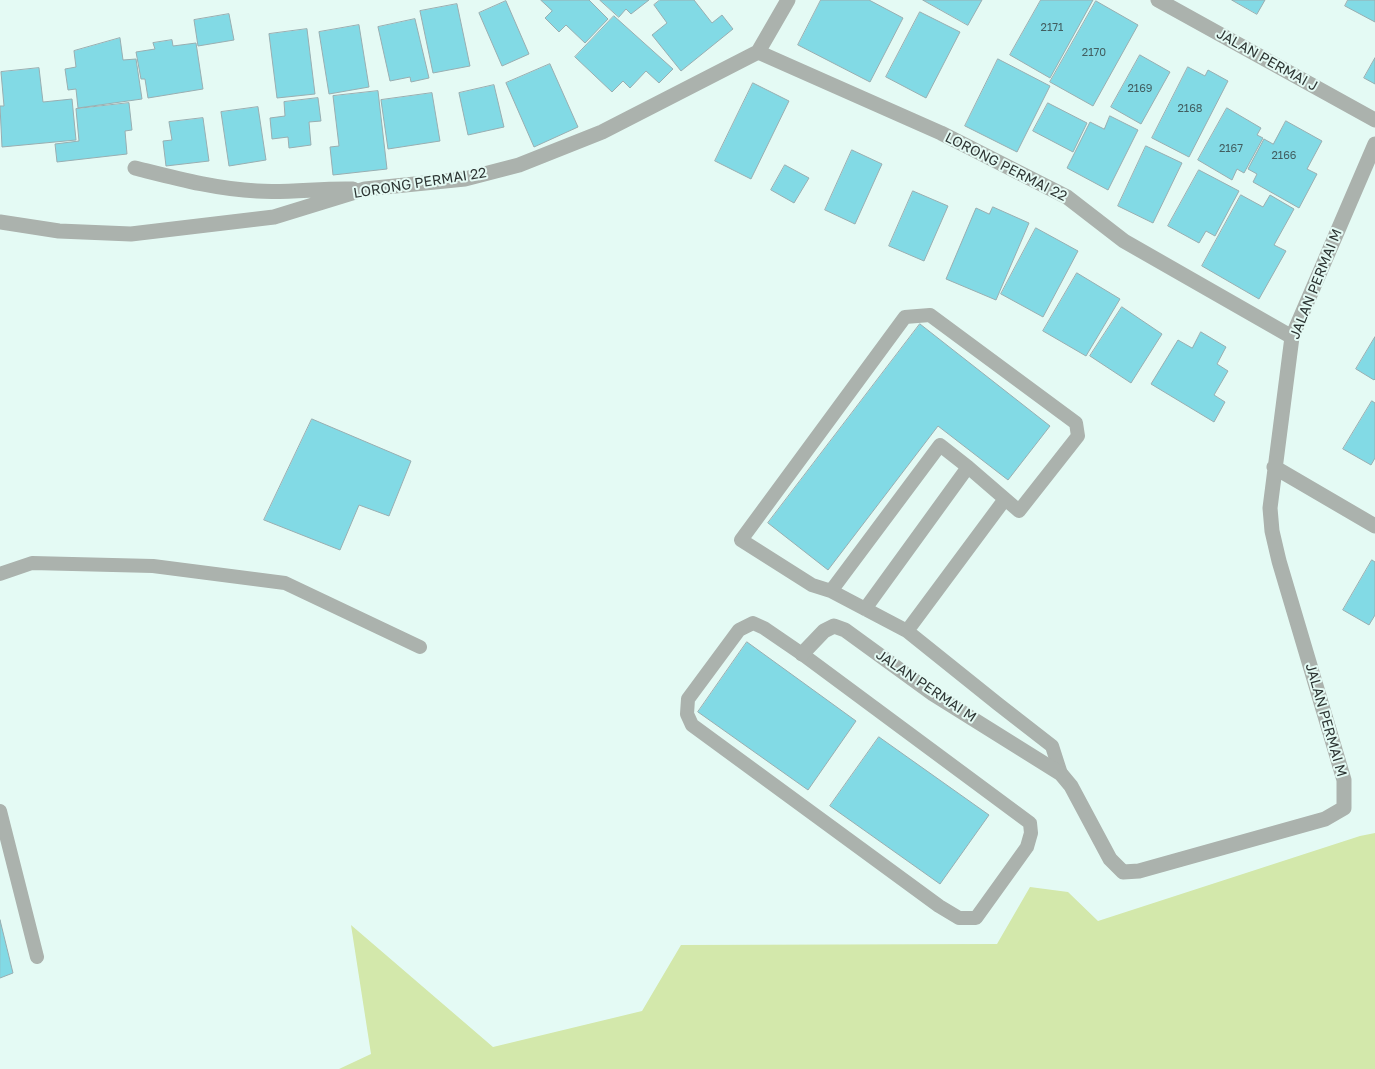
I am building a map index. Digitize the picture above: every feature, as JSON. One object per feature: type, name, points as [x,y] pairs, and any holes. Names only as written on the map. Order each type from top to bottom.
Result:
[{"type":"street","points":[[758,52],[788,0]]},
{"type":"street","name":"JALAN PERMAI J","points":[[1158,0],[1375,120]]},
{"type":"street","name":"LORONG PERMAI 22","points":[[0,222],[59,231],[131,234],[274,218],[365,189],[465,179],[519,165],[602,132],[758,52],[941,133],[1066,197],[1124,241],[1292,337]]},
{"type":"street","name":"JALAN PERMAI M","points":[[802,654],[824,630],[834,626],[845,630],[934,694],[1061,774],[1071,786],[1110,859],[1123,872],[1140,871],[1325,819],[1344,808],[1344,780],[1272,531],[1270,508],[1292,337],[1375,144]]},
{"type":"street","points":[[135,168],[202,184],[257,191],[331,188],[365,189]]},
{"type":"street","points":[[1274,467],[1375,526]]},
{"type":"lane","points":[[831,591],[940,445],[1019,511],[1078,436],[1076,423],[930,315],[905,317],[740,540],[812,585],[831,591],[907,631],[1052,746],[1061,774]]},
{"type":"lane","points":[[865,609],[968,468]]},
{"type":"lane","points":[[907,631],[1004,499]]},
{"type":"lane","points":[[0,574],[32,563],[153,566],[285,583],[420,647]]},
{"type":"lane","points":[[753,623],[764,628],[802,654],[1030,823],[1031,833],[1027,847],[976,918],[959,918],[939,906],[692,725],[687,714],[688,698],[739,630],[753,623]]},
{"type":"lane","points":[[0,811],[37,957]]},
{"type":"green space","points":[[1375,833],[1375,1069],[339,1069],[371,1054],[351,925],[493,1047],[642,1011],[681,945],[997,944],[1030,887],[1068,892],[1098,921],[1360,836]]},
{"type":"building","points":[[541,0],[589,0],[608,19],[585,43],[566,25],[559,32],[545,18],[552,11]]},
{"type":"building","points":[[600,0],[649,0],[631,14],[626,9],[619,17]]},
{"type":"building","points":[[660,0],[694,0],[712,23],[722,15],[733,29],[681,71],[652,35],[667,23],[654,5]]},
{"type":"building","points":[[821,0],[869,0],[903,18],[870,82],[798,45]]},
{"type":"building","points":[[923,0],[982,0],[968,25]]},
{"type":"building","points":[[1041,0],[1093,0],[1050,78],[1010,55]]},
{"type":"building","points":[[1232,0],[1265,0],[1257,14]]},
{"type":"building","points":[[1348,0],[1375,0],[1375,22],[1345,6]]},
{"type":"building","points":[[506,1],[529,54],[502,66],[479,13]]},
{"type":"building","points":[[1096,1],[1138,25],[1093,106],[1050,82]]},
{"type":"building","points":[[457,4],[470,66],[433,73],[420,11]]},
{"type":"building","points":[[920,12],[960,32],[926,98],[886,77]]},
{"type":"building","points":[[229,14],[234,40],[198,46],[194,20]]},
{"type":"building","points":[[614,16],[673,69],[659,83],[646,71],[630,88],[623,81],[612,92],[575,57]]},
{"type":"building","points":[[415,19],[429,78],[411,82],[410,77],[390,81],[378,27]]},
{"type":"building","points":[[359,25],[369,87],[329,94],[319,32]]},
{"type":"building","points":[[307,29],[315,94],[277,98],[269,34]]},
{"type":"building","points":[[120,38],[123,60],[136,59],[142,99],[78,108],[76,89],[68,90],[65,69],[76,67],[74,51]]},
{"type":"building","points":[[172,40],[173,46],[196,43],[203,89],[148,98],[145,79],[141,79],[136,52],[155,49],[153,43]]},
{"type":"building","points":[[1140,55],[1170,72],[1141,124],[1111,107]]},
{"type":"building","points":[[1375,58],[1375,84],[1364,78]]},
{"type":"building","points":[[998,59],[1050,86],[1017,152],[965,126]]},
{"type":"building","points":[[550,64],[578,127],[534,147],[506,83]]},
{"type":"building","points":[[1188,67],[1205,76],[1208,70],[1228,81],[1189,157],[1152,138]]},
{"type":"building","points":[[39,68],[43,102],[72,99],[76,140],[2,147],[0,106],[4,106],[1,72]]},
{"type":"building","points":[[753,83],[789,101],[751,179],[715,161]]},
{"type":"building","points":[[494,85],[504,127],[468,135],[459,93]]},
{"type":"building","points":[[378,91],[387,169],[333,175],[330,147],[339,146],[333,96]]},
{"type":"building","points":[[432,93],[440,141],[388,149],[381,100]]},
{"type":"building","points":[[318,98],[321,121],[309,122],[311,145],[289,148],[288,137],[272,139],[270,118],[285,116],[284,102]]},
{"type":"building","points":[[129,103],[132,130],[125,131],[127,154],[57,162],[55,144],[79,141],[76,109]]},
{"type":"building","points":[[1048,103],[1087,123],[1073,152],[1033,131]]},
{"type":"building","points":[[258,107],[266,160],[229,166],[221,112]]},
{"type":"building","points":[[1227,108],[1261,128],[1257,135],[1263,138],[1244,173],[1237,169],[1232,180],[1198,160]]},
{"type":"building","points":[[1110,116],[1138,130],[1108,190],[1067,168],[1090,122],[1104,129]]},
{"type":"building","points":[[203,118],[209,161],[166,166],[163,141],[172,140],[169,122]]},
{"type":"building","points":[[1286,121],[1322,141],[1307,169],[1317,174],[1299,208],[1253,182],[1257,174],[1248,169],[1264,139],[1273,144]]},
{"type":"building","points":[[1146,146],[1182,163],[1153,223],[1118,206]]},
{"type":"building","points":[[852,150],[882,164],[855,224],[825,210]]},
{"type":"building","points":[[785,165],[809,178],[794,203],[771,190]]},
{"type":"building","points":[[1199,170],[1239,191],[1215,236],[1206,231],[1199,243],[1168,226]]},
{"type":"building","points":[[913,191],[948,206],[924,261],[889,246]]},
{"type":"building","points":[[1241,195],[1263,207],[1270,195],[1294,209],[1274,245],[1286,251],[1259,299],[1202,266]]},
{"type":"building","points":[[993,207],[1029,223],[996,300],[946,279],[976,208],[989,214]]},
{"type":"building","points":[[1036,228],[1078,251],[1043,317],[1001,294]]},
{"type":"building","points":[[1077,273],[1120,299],[1086,356],[1043,331]]},
{"type":"building","points":[[1122,307],[1162,334],[1131,383],[1090,356]]},
{"type":"building","points":[[920,324],[1050,426],[1008,480],[938,426],[828,570],[768,523]]},
{"type":"building","points":[[1201,332],[1226,347],[1217,364],[1228,371],[1214,395],[1225,402],[1214,422],[1151,384],[1178,340],[1192,348]]},
{"type":"building","points":[[1375,337],[1375,379],[1374,380],[1356,369]]},
{"type":"building","points":[[1372,401],[1375,403],[1375,458],[1371,465],[1343,449]]},
{"type":"building","points":[[312,419],[411,461],[389,516],[359,505],[340,550],[264,520]]},
{"type":"building","points":[[1372,560],[1375,562],[1375,615],[1369,625],[1343,610]]},
{"type":"building","points":[[747,642],[856,721],[808,790],[698,712]]},
{"type":"building","points":[[879,737],[989,815],[940,884],[830,806]]},
{"type":"building","points":[[0,920],[13,973],[0,978]]}]
